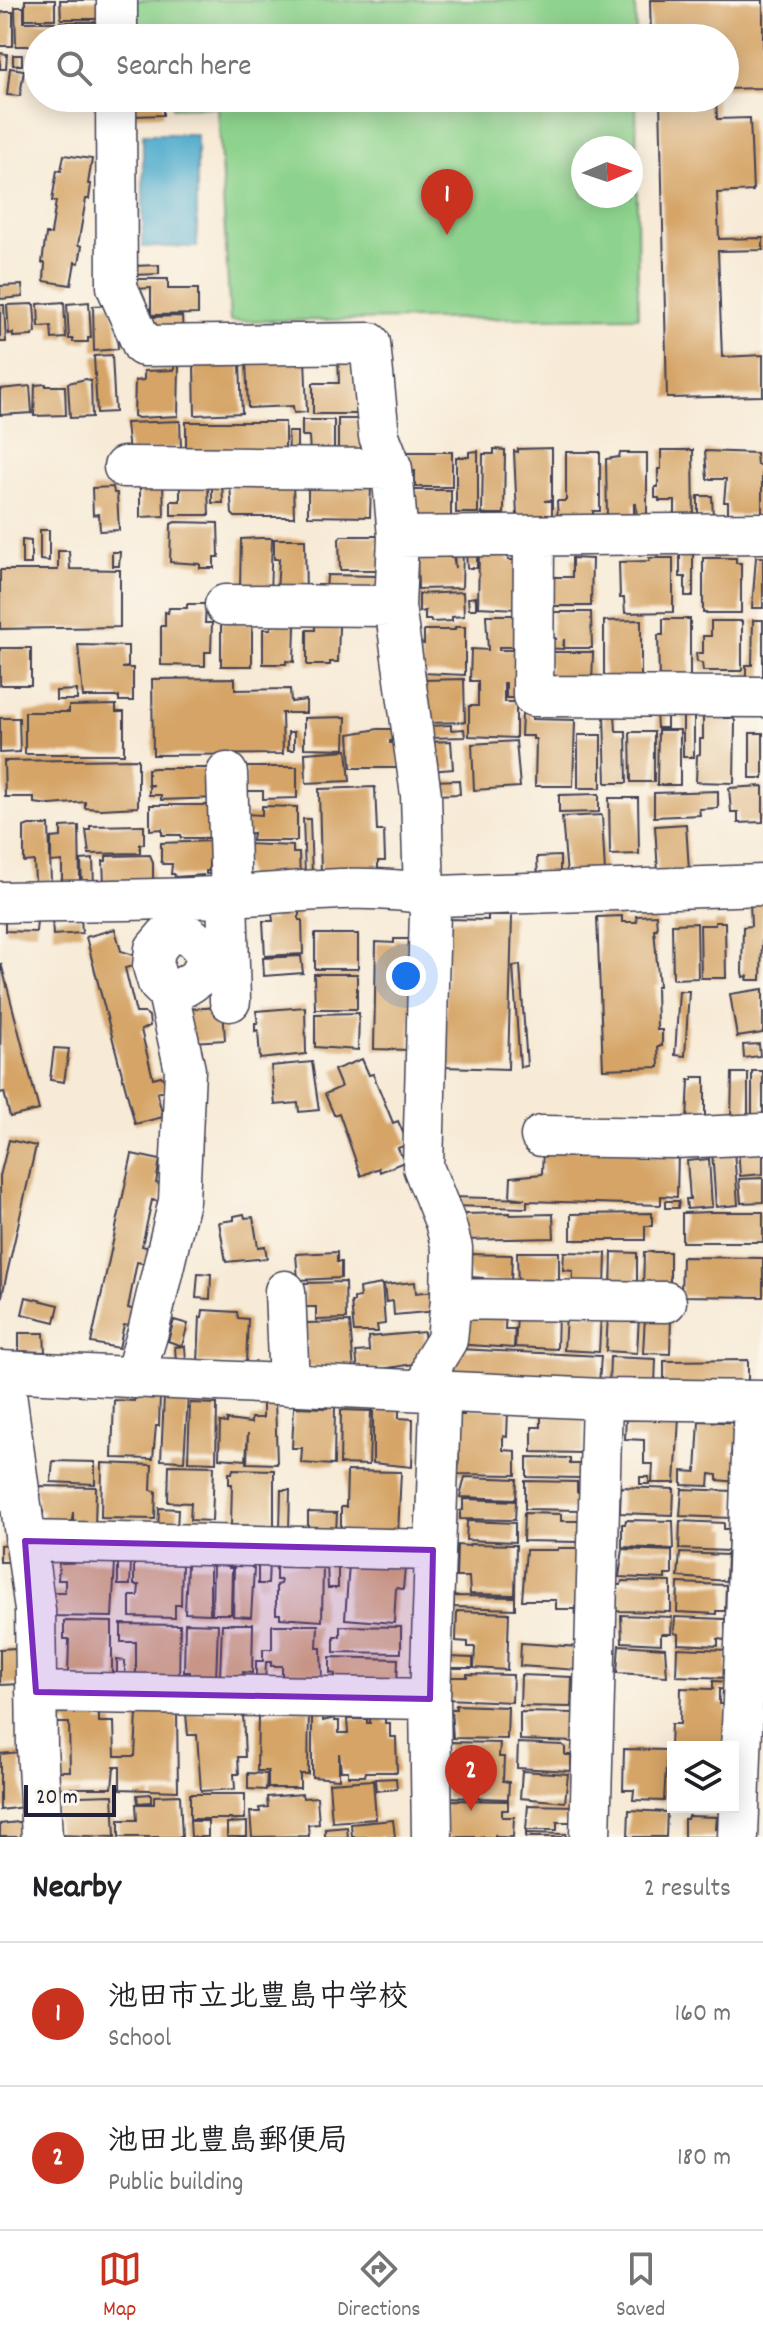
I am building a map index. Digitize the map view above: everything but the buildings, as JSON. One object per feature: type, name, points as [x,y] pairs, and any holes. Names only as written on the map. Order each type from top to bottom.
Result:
[{"type":"street","points":[[117,0],[117,24]]},
{"type":"street","points":[[116,112],[117,287],[143,346],[370,343],[379,436],[392,469],[398,537],[395,606],[421,795],[424,893],[430,911],[423,1167],[452,1248],[447,1340],[434,1361],[430,1378],[440,1407],[430,1699],[432,1837]]},
{"type":"street","points":[[124,467],[392,469]]},
{"type":"street","points":[[398,537],[763,533]]},
{"type":"street","points":[[534,536],[533,696],[763,697]]},
{"type":"street","points":[[225,605],[395,606]]},
{"type":"street","points":[[227,773],[230,1001]]},
{"type":"street","points":[[0,902],[229,896],[319,888],[406,890],[438,896],[763,885]]},
{"type":"street","points":[[134,1378],[179,1201],[185,1070],[168,993]]},
{"type":"street","points":[[541,1136],[675,1138],[763,1134]]},
{"type":"street","points":[[285,1291],[289,1385]]},
{"type":"street","points":[[451,1299],[666,1302]]},
{"type":"street","points":[[42,1837],[35,1610],[2,1371],[602,1399],[759,1401],[738,1837]]},
{"type":"street","points":[[590,1837],[602,1399]]},
{"type":"street","points":[[25,1541],[433,1550]]},
{"type":"street","points":[[36,1692],[430,1699]]},
{"type":"highlighted area","points":[[25,1541],[433,1550],[430,1699],[36,1692]]},
{"type":"green space","points":[[134,0],[635,0],[636,24],[134,24]]},
{"type":"green space","points":[[218,112],[636,112],[636,136],[571,136],[571,208],[637,208],[638,317],[230,321]]},
{"type":"water","points":[[143,134],[197,134],[197,247],[143,247]]},
{"type":"place","name":"池田市立北豊島中学校","points":[[447,235]]},
{"type":"place","name":"池田北豊島郵便局","points":[[471,1811]]}]
